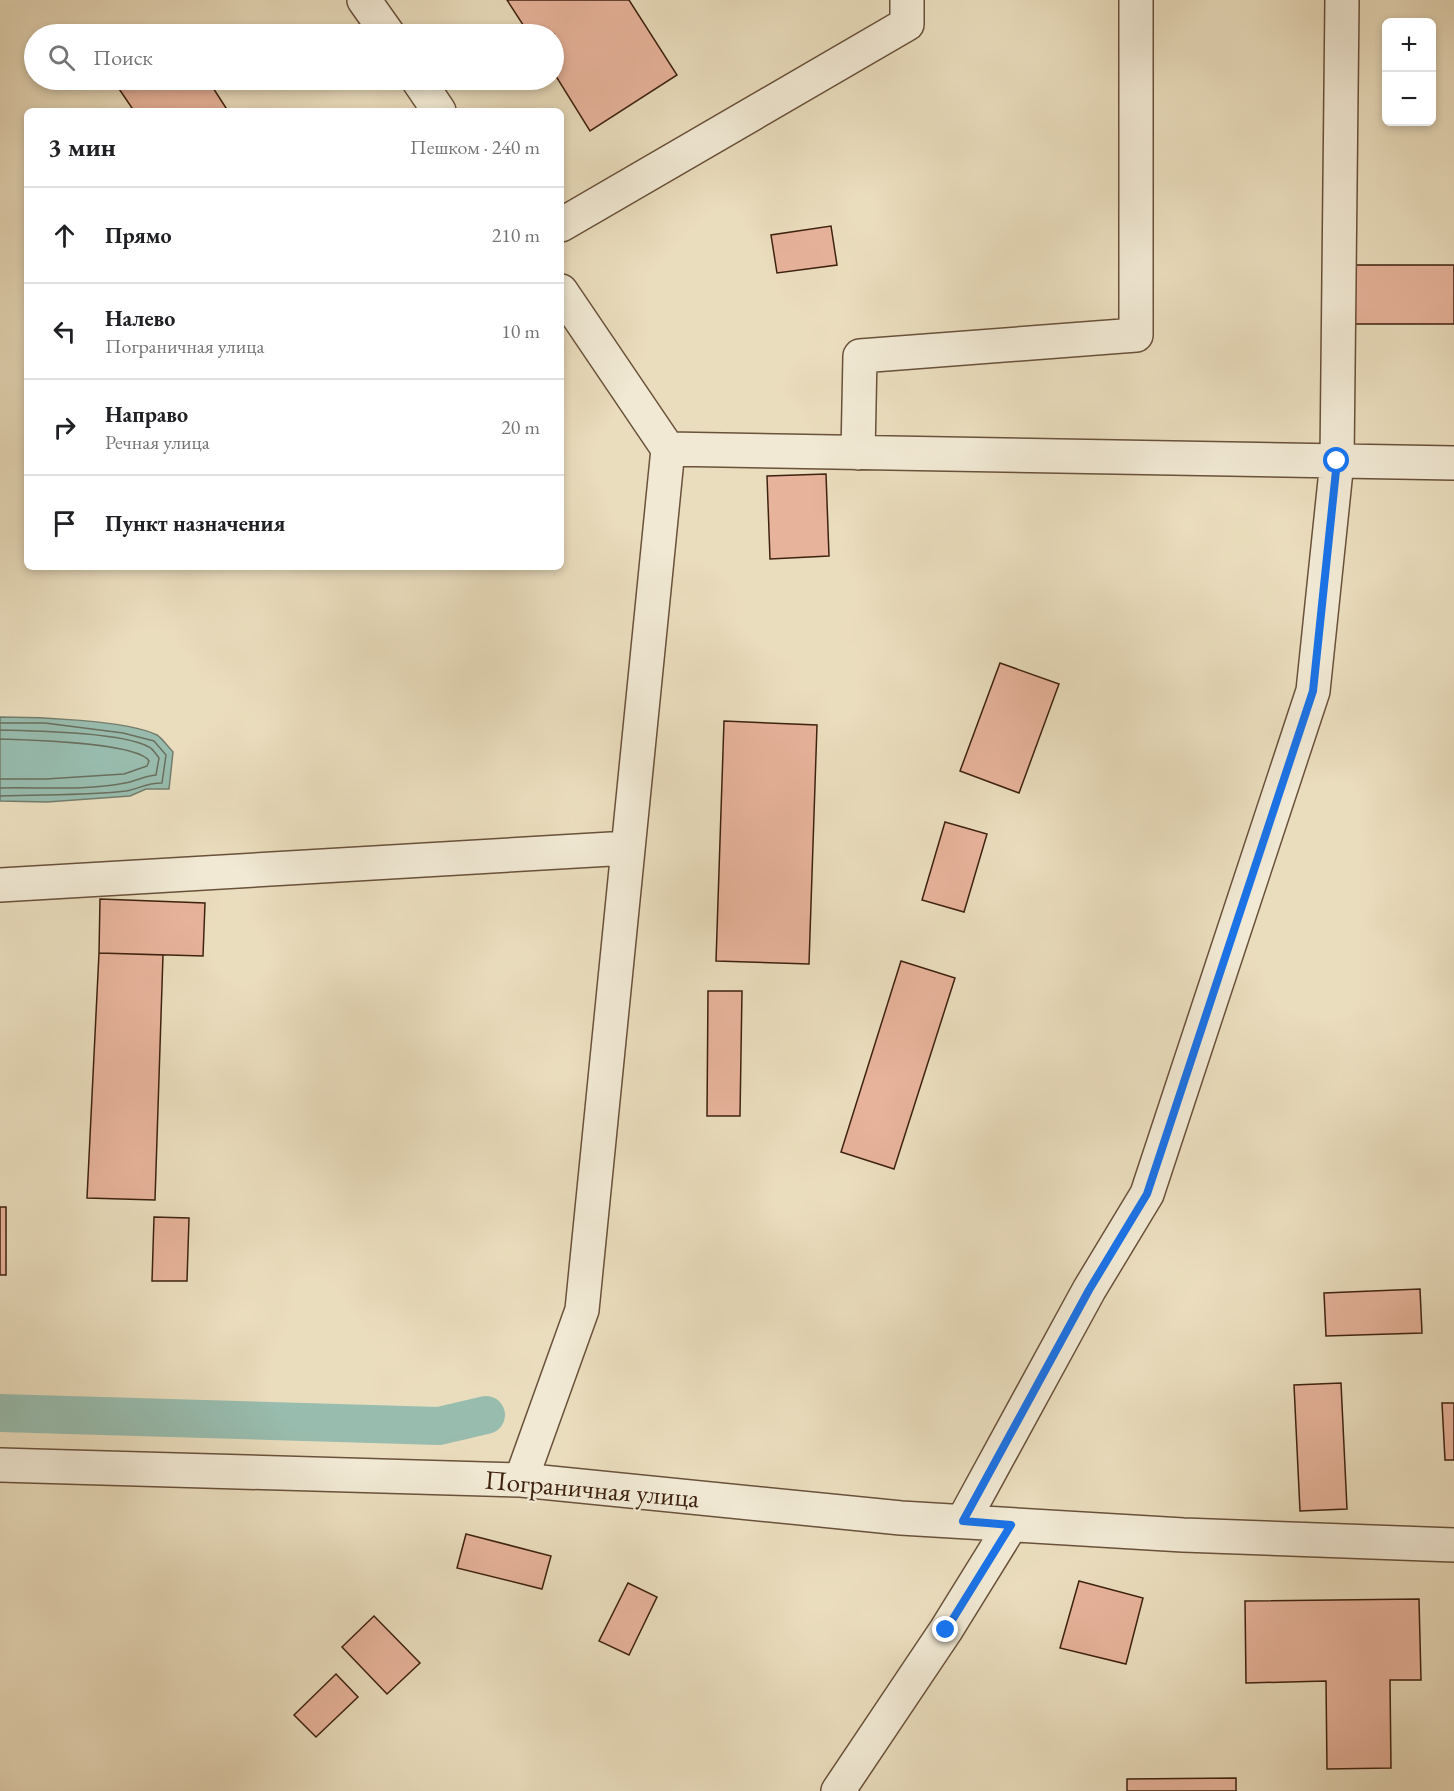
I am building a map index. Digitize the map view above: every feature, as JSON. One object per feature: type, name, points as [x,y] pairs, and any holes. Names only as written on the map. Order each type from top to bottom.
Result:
[{"type":"street","points":[[364,0],[380,24]]},
{"type":"street","points":[[564,223],[907,24],[907,0]]},
{"type":"street","points":[[858,453],[860,356],[1136,335],[1136,0]]},
{"type":"street","points":[[963,1521],[1089,1290],[1147,1194],[1313,691],[1337,461],[1342,0]]},
{"type":"street","points":[[425,90],[437,108]]},
{"type":"street","points":[[521,1480],[582,1310],[668,449],[564,295]]},
{"type":"street","points":[[668,449],[1454,463]]},
{"type":"street","points":[[0,885],[628,848]]},
{"type":"street","name":"Пограничная улица","points":[[0,1465],[521,1480],[901,1518],[1183,1535],[1454,1545]]},
{"type":"street","points":[[838,1791],[946,1630],[1011,1525]]},
{"type":"water","points":[[0,717],[103,723],[143,730],[157,735],[173,752],[169,789],[146,789],[130,796],[47,802],[0,801]]},
{"type":"building","points":[[507,0],[629,0],[677,75],[590,131],[564,89],[564,24],[523,24]]},
{"type":"building","points":[[120,90],[214,90],[226,108],[132,108]]},
{"type":"building","points":[[831,226],[837,265],[777,273],[771,235]]},
{"type":"building","points":[[1354,265],[1454,265],[1454,324],[1353,324]]},
{"type":"building","points":[[826,474],[829,556],[770,559],[767,476]]},
{"type":"building","points":[[1000,663],[1059,684],[1019,793],[960,771]]},
{"type":"building","points":[[724,721],[817,725],[809,964],[716,961]]},
{"type":"building","points":[[945,822],[987,834],[964,912],[922,900]]},
{"type":"building","points":[[100,899],[205,903],[203,956],[99,953]]},
{"type":"building","points":[[99,953],[163,955],[155,1200],[87,1198]]},
{"type":"building","points":[[901,961],[955,978],[894,1169],[841,1152]]},
{"type":"building","points":[[708,991],[742,991],[740,1116],[707,1116]]},
{"type":"building","points":[[0,1207],[6,1207],[6,1275],[0,1275]]},
{"type":"building","points":[[154,1217],[189,1218],[187,1281],[152,1281]]},
{"type":"building","points":[[1420,1289],[1422,1333],[1326,1336],[1324,1293]]},
{"type":"building","points":[[1341,1383],[1347,1509],[1300,1511],[1294,1385]]},
{"type":"building","points":[[1442,1403],[1454,1403],[1454,1460],[1445,1460]]},
{"type":"building","points":[[466,1534],[551,1556],[542,1589],[457,1568]]},
{"type":"building","points":[[1079,1581],[1143,1598],[1126,1664],[1060,1648]]},
{"type":"building","points":[[628,1583],[657,1597],[629,1655],[599,1641]]},
{"type":"building","points":[[1419,1599],[1421,1680],[1390,1680],[1391,1768],[1327,1769],[1326,1681],[1246,1683],[1245,1601]]},
{"type":"building","points":[[374,1616],[420,1663],[387,1694],[342,1647]]},
{"type":"building","points":[[336,1674],[358,1697],[316,1737],[294,1715]]},
{"type":"building","points":[[1236,1778],[1236,1791],[1127,1791],[1127,1779]]},
{"type":"waterway","points":[[0,1413],[439,1426],[486,1415]]},
{"type":"route","points":[[946,1630],[1011,1525],[963,1521],[1089,1290],[1147,1194],[1313,691],[1337,461]]}]
